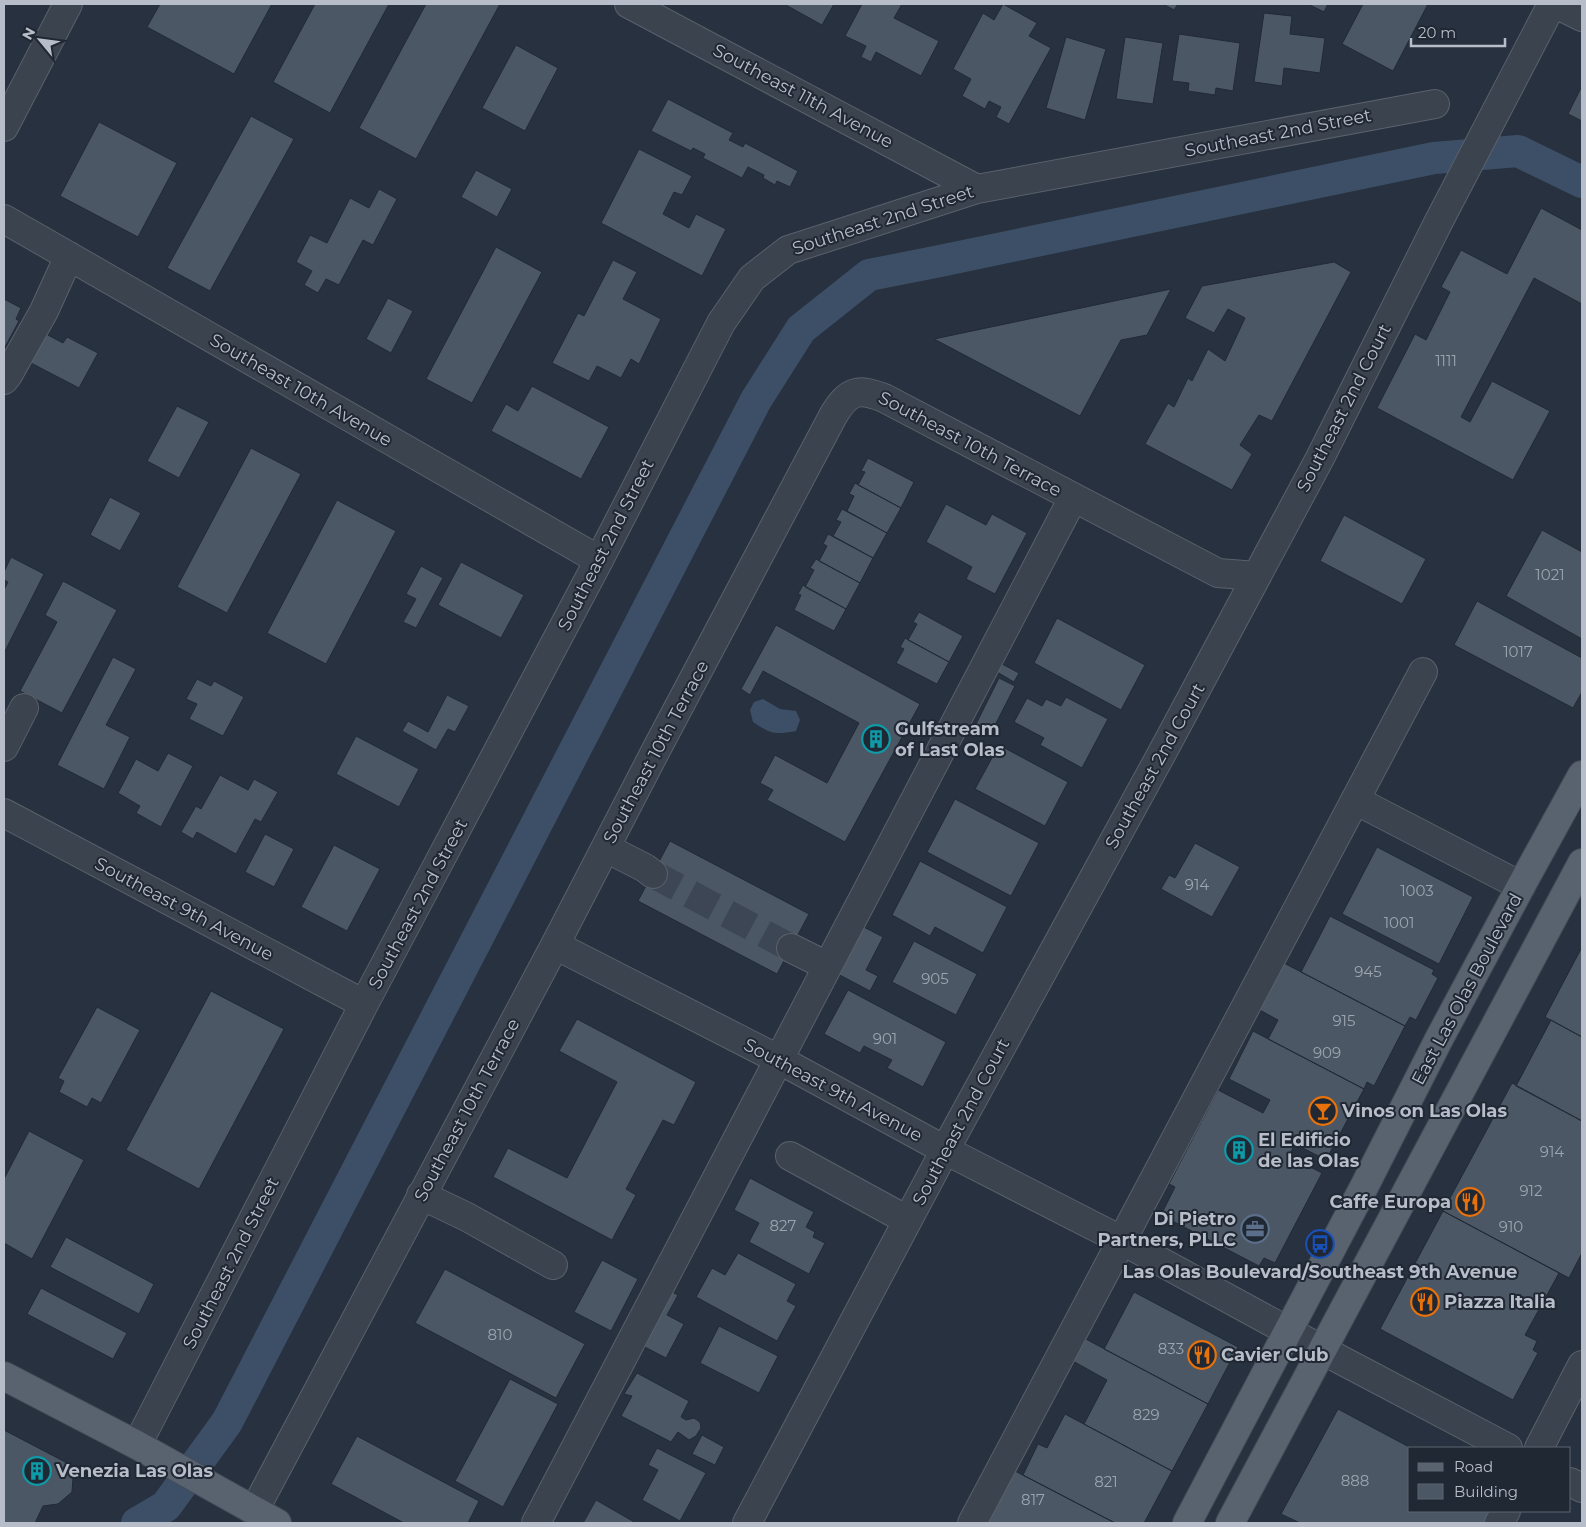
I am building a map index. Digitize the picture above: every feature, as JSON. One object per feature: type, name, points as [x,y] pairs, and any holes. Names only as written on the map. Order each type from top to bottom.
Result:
[{"type":"main road","name":"East Las Olas Boulevard","points":[[1186,1523],[1520,886],[1582,775]]},
{"type":"main road","points":[[1230,1523],[1582,864]]},
{"type":"main road","points":[[4,1376],[147,1451],[266,1517]]},
{"type":"street","points":[[4,128],[68,4]]},
{"type":"street","name":"Southeast 11th Avenue","points":[[629,4],[977,189]]},
{"type":"street","name":"Southeast 2nd Court","points":[[747,1523],[944,1150],[1158,762],[1320,458],[1439,221],[1552,4]]},
{"type":"street","points":[[1556,4],[1582,17]]},
{"type":"street","name":"Southeast 2nd Street","points":[[147,1451],[364,1004],[599,560],[721,322],[752,278],[788,250],[977,189],[1435,104]]},
{"type":"street","name":"Southeast 10th Avenue","points":[[4,219],[599,560]]},
{"type":"street","points":[[4,380],[44,311],[69,256]]},
{"type":"street","name":"Southeast 10th Terrace","points":[[266,1517],[421,1195],[843,400],[857,392],[868,391],[1218,573],[1257,576]]},
{"type":"street","points":[[536,1523],[1073,498]]},
{"type":"street","points":[[972,1523],[1423,672]]},
{"type":"street","points":[[4,746],[24,708]]},
{"type":"street","points":[[1354,800],[1520,886]]},
{"type":"street","name":"Southeast 9th Avenue","points":[[4,813],[364,1004]]},
{"type":"street","points":[[606,848],[653,874]]},
{"type":"street","name":"Southeast 9th Avenue","points":[[555,945],[778,1059],[944,1150],[1121,1240],[1506,1447]]},
{"type":"street","points":[[791,948],[827,966]]},
{"type":"street","points":[[790,1156],[908,1220]]},
{"type":"street","points":[[421,1195],[467,1217],[553,1265]]},
{"type":"street","points":[[1540,1447],[1582,1365]]},
{"type":"water","points":[[763,699],[780,709],[796,711],[800,720],[796,731],[773,733],[753,722],[750,710],[754,702]]},
{"type":"building","points":[[160,4],[272,4],[234,74],[147,27]]},
{"type":"building","points":[[315,4],[389,4],[330,113],[273,82]]},
{"type":"building","points":[[426,4],[500,4],[416,159],[359,128]]},
{"type":"building","points":[[784,4],[834,4],[822,25]]},
{"type":"building","points":[[862,4],[902,4],[894,18],[939,41],[921,76],[876,52],[871,62],[861,57],[866,46],[845,36]]},
{"type":"building","points":[[1003,4],[1037,23],[1029,36],[1051,48],[1009,124],[996,117],[1001,107],[989,101],[985,109],[962,96],[971,79],[953,69],[983,13],[994,20]]},
{"type":"building","points":[[1163,4],[1178,4],[1174,10]]},
{"type":"building","points":[[1308,4],[1328,4],[1324,12]]},
{"type":"building","points":[[1363,4],[1428,4],[1393,71],[1342,44]]},
{"type":"building","points":[[1264,13],[1292,16],[1290,34],[1325,38],[1320,73],[1284,68],[1282,86],[1254,82]]},
{"type":"building","points":[[1179,34],[1240,43],[1233,91],[1216,88],[1215,95],[1188,91],[1189,83],[1172,81]]},
{"type":"building","points":[[1066,37],[1106,49],[1085,120],[1046,108]]},
{"type":"building","points":[[1125,37],[1163,43],[1153,104],[1116,99]]},
{"type":"building","points":[[516,45],[558,68],[525,131],[482,108]]},
{"type":"building","points":[[1582,86],[1582,121],[1568,114]]},
{"type":"building","points":[[668,99],[733,133],[729,140],[743,147],[745,143],[798,171],[790,187],[777,181],[775,185],[763,178],[764,175],[748,167],[742,178],[703,158],[705,154],[693,148],[691,151],[651,131]]},
{"type":"building","points":[[251,116],[294,139],[210,291],[167,268]]},
{"type":"building","points":[[99,122],[177,163],[138,237],[60,196]]},
{"type":"building","points":[[639,149],[692,176],[682,195],[674,192],[663,214],[689,228],[696,214],[726,229],[702,276],[601,223]]},
{"type":"building","points":[[476,170],[512,189],[497,217],[461,197]]},
{"type":"building","points":[[379,189],[397,199],[373,245],[363,240],[339,285],[326,279],[318,293],[304,285],[312,271],[296,262],[310,235],[327,243],[350,198],[369,208]]},
{"type":"building","points":[[1541,208],[1582,230],[1582,304],[1534,278],[1461,417],[1470,422],[1492,381],[1550,411],[1513,480],[1377,408],[1415,334],[1426,340],[1450,292],[1441,287],[1461,250],[1507,274]]},
{"type":"building","points":[[496,247],[542,272],[472,403],[426,379]]},
{"type":"building","points":[[613,260],[637,272],[623,299],[661,319],[639,364],[631,359],[621,378],[597,366],[589,381],[552,363],[578,313],[584,316]]},
{"type":"building","points":[[1334,262],[1351,272],[1272,421],[1259,415],[1240,445],[1252,454],[1232,490],[1145,444],[1168,403],[1174,407],[1188,378],[1192,381],[1208,349],[1225,361],[1245,318],[1228,309],[1214,333],[1185,318],[1202,286]]},
{"type":"building","points":[[1171,289],[1147,335],[1121,340],[1080,416],[934,339]]},
{"type":"building","points":[[388,298],[413,311],[391,353],[366,339]]},
{"type":"building","points":[[4,299],[21,308],[16,319],[19,321],[4,349]]},
{"type":"building","points":[[44,333],[63,343],[67,337],[98,353],[79,388],[29,362]]},
{"type":"building","points":[[532,386],[609,427],[581,479],[491,431],[506,404],[518,411]]},
{"type":"building","points":[[177,406],[209,422],[179,478],[147,461]]},
{"type":"building","points":[[251,448],[301,474],[227,613],[177,587]]},
{"type":"building","points":[[868,458],[914,482],[901,508],[858,485],[865,472],[861,471]]},
{"type":"building","points":[[855,483],[901,508],[887,533],[847,511],[854,496],[849,494]]},
{"type":"building","points":[[110,497],[141,513],[120,551],[90,535]]},
{"type":"building","points":[[337,500],[396,531],[326,664],[267,633]]},
{"type":"building","points":[[946,504],[986,525],[992,514],[1027,533],[995,594],[966,579],[972,567],[926,542]]},
{"type":"building","points":[[842,509],[887,533],[873,558],[833,536],[841,522],[836,520]]},
{"type":"building","points":[[1344,515],[1426,559],[1402,604],[1320,561]]},
{"type":"building","points":[[1542,530],[1582,552],[1582,639],[1506,596]]},
{"type":"building","points":[[828,534],[873,558],[860,583],[819,561],[827,546],[823,544]]},
{"type":"building","points":[[11,557],[44,574],[4,653],[4,590],[8,582],[4,580],[4,572]]},
{"type":"building","points":[[816,559],[860,583],[846,609],[805,587],[814,570],[810,568]]},
{"type":"building","points":[[461,562],[524,595],[501,638],[438,605]]},
{"type":"building","points":[[421,566],[443,578],[416,628],[403,622],[416,599],[406,594]]},
{"type":"building","points":[[63,581],[117,610],[62,713],[20,691],[57,622],[45,615]]},
{"type":"building","points":[[803,585],[846,609],[834,631],[794,610],[801,595],[798,594]]},
{"type":"building","points":[[1477,601],[1582,658],[1582,692],[1573,708],[1454,645]]},
{"type":"building","points":[[919,612],[963,636],[949,662],[908,640],[917,624],[913,622]]},
{"type":"building","points":[[1057,618],[1145,665],[1121,710],[1034,663]]},
{"type":"building","name":"Gulfstream of Last Olas","points":[[776,625],[920,704],[845,842],[767,800],[773,790],[760,783],[775,755],[827,783],[859,723],[763,671],[750,695],[741,689]]},
{"type":"building","points":[[905,638],[949,662],[937,684],[896,663],[904,649],[900,647]]},
{"type":"building","points":[[113,657],[136,669],[106,725],[130,737],[104,789],[57,765]]},
{"type":"building","points":[[1002,664],[1019,673],[1014,682],[997,672]]},
{"type":"building","points":[[999,678],[1015,686],[991,733],[976,724]]},
{"type":"building","points":[[197,679],[211,686],[214,681],[244,697],[223,736],[189,719],[197,704],[186,699]]},
{"type":"building","points":[[447,695],[469,706],[455,732],[448,729],[436,750],[402,731],[408,721],[428,732]]},
{"type":"building","points":[[1066,697],[1108,719],[1082,768],[1040,745],[1044,738],[1014,722],[1027,698],[1042,706],[1046,699],[1061,706]]},
{"type":"building","points":[[356,736],[419,769],[399,807],[336,774]]},
{"type":"building","points":[[999,745],[1068,782],[1045,826],[975,789]]},
{"type":"building","points":[[168,753],[193,766],[161,827],[136,813],[140,806],[118,793],[136,759],[158,771]]},
{"type":"building","points":[[220,775],[248,790],[254,779],[278,792],[261,822],[255,819],[236,854],[197,832],[193,839],[181,832],[196,806],[201,809]]},
{"type":"building","points":[[955,799],[1039,843],[1011,896],[927,852]]},
{"type":"building","points":[[265,834],[294,849],[274,887],[245,872]]},
{"type":"building","points":[[670,841],[809,914],[777,974],[638,901]]},
{"type":"building","points":[[1195,843],[1240,867],[1212,917],[1161,889],[1169,875],[1175,878]]},
{"type":"building","points":[[334,845],[380,869],[347,931],[301,907]]},
{"type":"building","points":[[1377,847],[1473,897],[1439,964],[1342,914]]},
{"type":"building","points":[[920,861],[1007,907],[983,953],[935,927],[930,936],[892,915]]},
{"type":"building","points":[[1330,916],[1434,970],[1432,974],[1438,978],[1416,1020],[1410,1017],[1405,1026],[1301,972]]},
{"type":"building","points":[[858,924],[883,937],[866,970],[878,976],[870,991],[834,972]]},
{"type":"building","points":[[914,941],[977,974],[956,1015],[892,982]]},
{"type":"building","points":[[1582,947],[1582,1037],[1545,1017]]},
{"type":"building","points":[[1280,961],[1405,1026],[1374,1086],[1367,1082],[1364,1089],[1268,1039],[1278,1020],[1256,1008]]},
{"type":"building","points":[[848,990],[946,1042],[923,1087],[887,1068],[892,1060],[864,1046],[860,1053],[824,1034]]},
{"type":"building","points":[[211,991],[284,1029],[199,1189],[126,1150]]},
{"type":"building","points":[[97,1007],[140,1030],[101,1103],[92,1098],[87,1107],[59,1092],[64,1081],[58,1078]]},
{"type":"building","points":[[577,1019],[696,1082],[674,1125],[663,1120],[626,1189],[636,1195],[612,1240],[493,1177],[508,1148],[567,1178],[617,1082],[559,1051]]},
{"type":"building","points":[[1551,1020],[1582,1037],[1582,1121],[1516,1086]]},
{"type":"building","name":"El Edificio de las Olas","points":[[1253,1031],[1364,1089],[1326,1160],[1295,1144],[1289,1156],[1322,1173],[1275,1263],[1264,1258],[1259,1266],[1161,1215],[1175,1187],[1169,1184],[1218,1090],[1263,1113],[1270,1100],[1229,1079]]},
{"type":"building","points":[[1512,1083],[1582,1121],[1582,1253],[1569,1278],[1443,1211]]},
{"type":"building","points":[[29,1131],[84,1160],[32,1259],[4,1243],[4,1179]]},
{"type":"building","points":[[750,1178],[814,1212],[806,1227],[815,1232],[813,1237],[825,1243],[809,1274],[749,1242],[759,1223],[734,1210]]},
{"type":"building","points":[[1443,1211],[1559,1273],[1525,1335],[1537,1341],[1533,1350],[1538,1353],[1513,1400],[1380,1329]]},
{"type":"building","points":[[66,1237],[154,1284],[139,1314],[50,1267]]},
{"type":"building","points":[[738,1253],[796,1284],[787,1301],[796,1306],[777,1341],[696,1297],[712,1268],[725,1275]]},
{"type":"building","points":[[602,1260],[638,1279],[611,1331],[574,1312]]},
{"type":"building","points":[[445,1269],[585,1344],[556,1398],[415,1323]]},
{"type":"building","points":[[41,1288],[127,1333],[113,1359],[27,1314]]},
{"type":"building","points":[[666,1289],[678,1295],[667,1315],[684,1324],[666,1358],[637,1343]]},
{"type":"building","points":[[1134,1292],[1238,1347],[1208,1404],[1104,1349]]},
{"type":"building","points":[[719,1326],[778,1356],[759,1393],[700,1363]]},
{"type":"building","points":[[1082,1337],[1208,1404],[1172,1471],[1084,1424],[1107,1380],[1071,1360]]},
{"type":"building","points":[[637,1373],[689,1401],[681,1417],[686,1420],[694,1418],[700,1422],[701,1428],[696,1436],[689,1440],[678,1432],[671,1442],[621,1416],[632,1396],[624,1394]]},
{"type":"building","points":[[510,1379],[558,1404],[503,1507],[455,1481]]},
{"type":"building","points":[[1338,1409],[1409,1447],[1408,1512],[1496,1512],[1490,1523],[1300,1523],[1281,1514]]},
{"type":"building","points":[[1065,1414],[1172,1471],[1144,1523],[1115,1523],[1023,1475],[1038,1444],[1047,1448]]},
{"type":"building","name":"Venezia Las Olas","points":[[4,1430],[69,1464],[73,1478],[72,1492],[58,1504],[43,1506],[35,1523],[4,1523]]},
{"type":"building","points":[[702,1435],[724,1447],[715,1465],[692,1454]]},
{"type":"building","points":[[357,1436],[479,1501],[468,1523],[404,1523],[331,1484]]},
{"type":"building","points":[[657,1448],[706,1473],[680,1521],[642,1500],[658,1470],[648,1465]]},
{"type":"building","points":[[1013,1470],[1115,1523],[985,1523]]},
{"type":"building","points":[[596,1500],[636,1523],[583,1523]]},
{"type":"waterway","points":[[137,1523],[166,1506],[227,1422],[756,400],[801,329],[869,275],[1434,158],[1518,151],[1582,182]]},
{"type":"tunnel","points":[[653,874],[791,948]]},
{"type":"place","name":"Gulfstream of Last Olas","points":[[876,739]]},
{"type":"place","name":"Vinos on Las Olas","points":[[1323,1111]]},
{"type":"place","name":"El Edificio de las Olas","points":[[1239,1150]]},
{"type":"place","name":"Caffe Europa","points":[[1470,1202]]},
{"type":"place","name":"Di Pietro Partners, PLLC","points":[[1255,1229]]},
{"type":"place","name":"Las Olas Boulevard/Southeast 9th Avenue","points":[[1320,1244]]},
{"type":"place","name":"Piazza Italia","points":[[1425,1302]]},
{"type":"place","name":"Cavier Club","points":[[1202,1355]]},
{"type":"place","name":"Venezia Las Olas","points":[[37,1471]]}]
